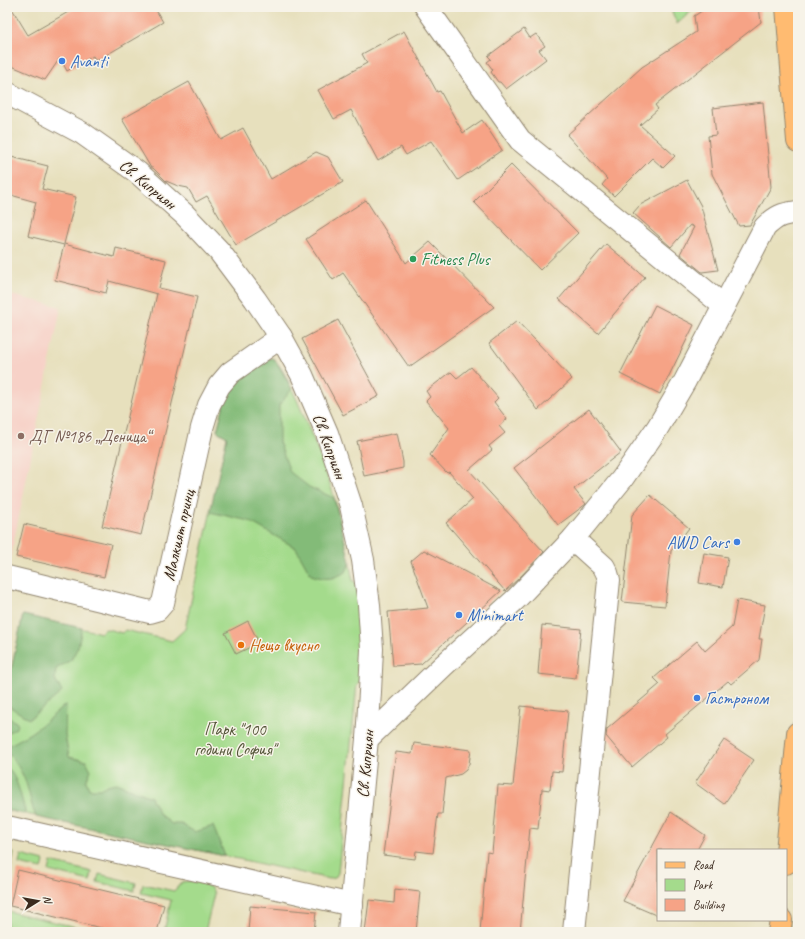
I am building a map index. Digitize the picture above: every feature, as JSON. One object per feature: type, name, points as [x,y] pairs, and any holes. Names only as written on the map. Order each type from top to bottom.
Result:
[{"type":"main road","points":[[787,7],[798,141]]},
{"type":"main road","points":[[787,852],[798,733]]},
{"type":"main road","points":[[779,932],[781,921]]},
{"type":"street","points":[[426,7],[520,140],[724,306]]},
{"type":"street","name":"Св. Киприян","points":[[7,93],[82,133],[137,172],[185,215],[219,251],[281,337],[302,375],[327,434],[351,506],[363,560],[369,605],[372,649],[367,739],[349,932]]},
{"type":"street","points":[[367,739],[517,598],[573,539],[622,480],[658,427],[685,381],[765,227],[775,218],[787,213],[798,212]]},
{"type":"street","name":"Малкият принц","points":[[7,577],[150,612],[157,610],[163,603],[202,428],[209,405],[219,386],[230,373],[281,337]]},
{"type":"street","points":[[573,539],[604,567],[609,580],[574,932]]},
{"type":"street","points":[[7,827],[352,905]]},
{"type":"shaded area","name":"ДГ №186 „Деница“","points":[[7,294],[61,307],[9,566],[7,565]]},
{"type":"green space","points":[[670,7],[696,7],[677,24]]},
{"type":"green space","name":"Парк \"100 години София\"","points":[[272,358],[280,366],[297,400],[322,462],[335,500],[353,581],[357,584],[363,650],[361,680],[357,684],[338,873],[335,878],[330,879],[7,810],[7,684],[23,615],[101,633],[103,630],[107,629],[122,633],[125,630],[172,641],[185,629],[227,437],[217,431],[225,400]]},
{"type":"green space","points":[[272,358],[276,361],[292,389],[279,405],[279,442],[290,472],[309,487],[334,498],[350,562],[346,572],[336,577],[321,578],[311,575],[296,548],[249,521],[210,512],[227,437],[217,431],[225,400],[245,373]]},
{"type":"green space","points":[[23,615],[82,628],[78,647],[71,660],[56,669],[55,679],[62,692],[29,719],[7,705],[7,689]]},
{"type":"green space","points":[[66,704],[65,735],[69,757],[86,761],[91,770],[86,781],[89,789],[100,789],[107,785],[116,783],[151,797],[160,815],[172,824],[181,824],[195,832],[213,826],[225,856],[36,817],[24,778],[18,766],[7,752],[7,746],[31,732]]},
{"type":"green space","points":[[7,717],[16,722],[18,725],[16,728],[7,733]]},
{"type":"green space","points":[[7,767],[11,771],[19,788],[25,811],[23,814],[7,810]]},
{"type":"green space","points":[[7,852],[14,853],[7,882]]},
{"type":"green space","points":[[21,855],[44,861],[42,869],[19,864]]},
{"type":"green space","points":[[51,862],[92,872],[90,881],[49,871]]},
{"type":"green space","points":[[798,868],[798,932],[791,932]]},
{"type":"green space","points":[[99,874],[136,883],[134,891],[97,882]]},
{"type":"green space","points":[[189,881],[208,886],[213,890],[214,894],[205,932],[164,932],[171,900],[141,893],[143,884],[174,891],[182,882]]},
{"type":"green space","points":[[7,911],[97,932],[7,932]]},
{"type":"building","points":[[7,7],[11,7],[28,35],[77,7],[154,7],[163,22],[96,61],[93,56],[67,71],[60,58],[45,80],[7,64]]},
{"type":"building","points":[[708,7],[759,7],[761,22],[655,105],[658,109],[640,125],[675,156],[663,168],[652,158],[614,196],[602,185],[607,179],[567,135],[642,67],[696,32],[694,16]]},
{"type":"building","points":[[524,29],[530,38],[536,34],[545,46],[539,50],[546,59],[506,89],[500,82],[498,82],[491,72],[493,70],[487,62],[491,59],[488,56]]},
{"type":"building","points":[[404,31],[437,92],[440,91],[463,133],[482,120],[502,150],[458,180],[431,141],[406,155],[401,147],[378,161],[351,110],[334,119],[318,90],[367,63],[362,54]]},
{"type":"building","points":[[189,82],[221,140],[243,128],[271,179],[316,152],[328,157],[343,182],[236,245],[207,196],[196,202],[188,188],[166,181],[153,168],[151,168],[122,119]]},
{"type":"building","points":[[763,102],[771,187],[750,225],[739,226],[712,174],[708,136],[716,135],[713,108]]},
{"type":"building","points":[[7,156],[48,166],[42,189],[76,197],[64,244],[114,257],[116,248],[166,260],[159,288],[197,297],[141,535],[102,526],[157,294],[109,281],[106,293],[55,280],[64,245],[28,236],[36,202],[7,194]]},
{"type":"building","points":[[511,165],[578,233],[540,270],[474,202]]},
{"type":"building","points":[[687,180],[701,206],[718,270],[702,272],[680,254],[694,227],[690,225],[671,247],[633,213],[640,205]]},
{"type":"building","points":[[366,200],[406,263],[430,242],[494,307],[409,367],[343,273],[333,280],[306,239]]},
{"type":"building","points":[[606,244],[645,277],[598,333],[559,299]]},
{"type":"building","points":[[655,305],[694,325],[660,394],[620,374]]},
{"type":"building","points":[[338,320],[379,396],[343,415],[302,339]]},
{"type":"building","points":[[517,321],[572,379],[538,410],[489,343]]},
{"type":"building","points":[[471,367],[498,398],[494,402],[507,419],[499,426],[505,433],[489,446],[492,450],[469,470],[544,552],[505,591],[446,523],[473,499],[449,472],[447,473],[430,455],[449,428],[426,401],[430,397],[426,391],[451,372],[457,378]]},
{"type":"building","points":[[589,409],[621,452],[574,489],[586,504],[558,525],[514,468]]},
{"type":"building","points":[[397,433],[403,468],[364,476],[357,441]]},
{"type":"building","points":[[650,495],[689,528],[671,551],[665,606],[622,602],[632,515]]},
{"type":"building","points":[[24,524],[111,544],[104,577],[16,557]]},
{"type":"building","points":[[424,550],[501,591],[421,664],[393,666],[388,612],[428,608],[411,561]]},
{"type":"building","points":[[704,553],[728,557],[723,587],[699,583]]},
{"type":"building","points":[[737,600],[765,605],[759,639],[762,639],[759,660],[731,684],[728,681],[665,734],[667,737],[632,767],[606,736],[607,729],[660,684],[654,678],[697,641],[705,651],[732,627]]},
{"type":"building","points":[[248,621],[259,643],[236,654],[225,633]]},
{"type":"building","points":[[542,625],[581,629],[576,678],[538,674]]},
{"type":"building","points":[[521,706],[568,711],[562,772],[552,771],[550,790],[542,789],[538,829],[530,828],[520,932],[480,932],[487,852],[492,853],[498,785],[513,786]]},
{"type":"building","points":[[724,740],[754,760],[724,804],[695,783]]},
{"type":"building","points":[[414,743],[471,750],[469,764],[466,770],[461,774],[446,778],[442,814],[438,814],[433,853],[416,851],[415,859],[383,855],[396,752],[412,754]]},
{"type":"building","points":[[671,812],[705,835],[698,849],[657,849],[657,916],[623,901]]},
{"type":"building","points":[[18,870],[164,905],[157,932],[118,932],[10,906]]},
{"type":"building","points":[[395,889],[420,892],[416,932],[365,932],[369,900],[394,903]]},
{"type":"building","points":[[250,906],[316,912],[314,932],[248,932]]},
{"type":"place","name":"Avanti","points":[[62,61]]},
{"type":"place","name":"Fitness Plus","points":[[413,259]]},
{"type":"place","name":"ДГ №186 „Деница“","points":[[21,436]]},
{"type":"place","name":"AWD Cars","points":[[737,542]]},
{"type":"place","name":"Minimart","points":[[459,615]]},
{"type":"place","name":"Нещо вкусно","points":[[241,645]]},
{"type":"place","name":"Гастроном","points":[[697,698]]}]
